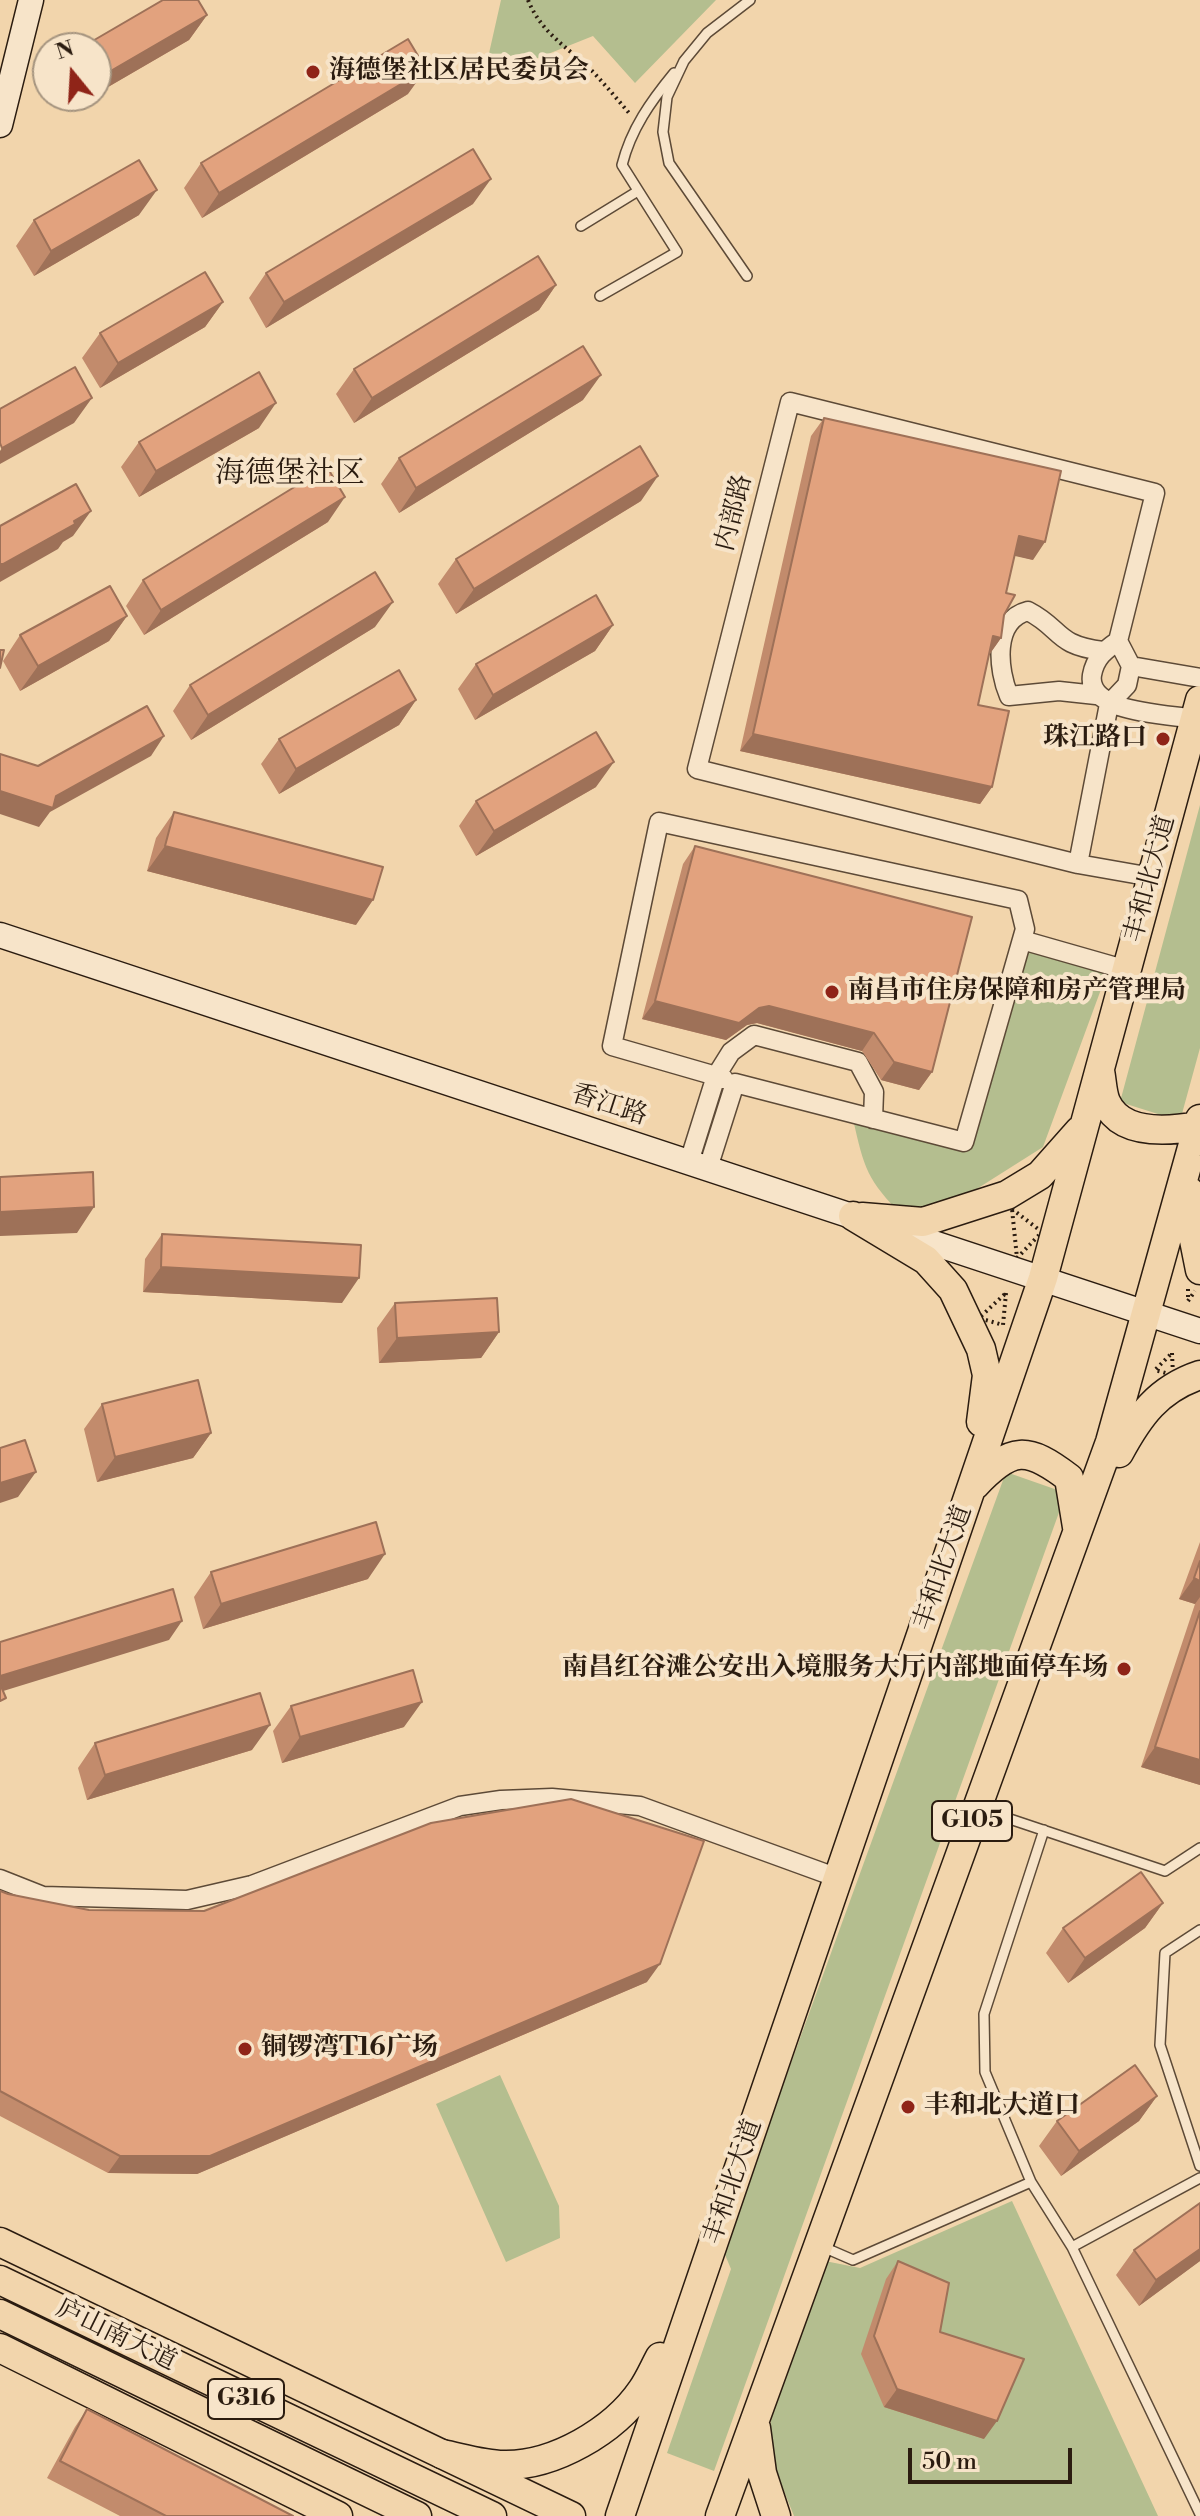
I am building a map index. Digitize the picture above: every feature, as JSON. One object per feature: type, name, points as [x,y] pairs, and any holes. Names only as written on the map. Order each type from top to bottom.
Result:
[{"type":"main road","points":[[0,125],[31,0]]},
{"type":"main road","name":"丰和北大道","points":[[620,2516],[1043,1278],[1198,710]]},
{"type":"main road","name":"香江路","points":[[0,935],[1200,1331]]},
{"type":"main road","points":[[1100,1070],[1106,1103],[1119,1117],[1166,1132],[1199,1122],[1187,1205],[1200,1270]]},
{"type":"main road","name":"G105","points":[[720,2516],[1110,1442],[1199,1122]]},
{"type":"main road","points":[[853,1216],[923,1222],[1007,1195],[1040,1175],[1085,1125]]},
{"type":"main road","points":[[853,1216],[926,1260],[953,1290],[981,1349],[987,1375],[971,1490]]},
{"type":"main road","points":[[1077,1532],[1137,1419],[1155,1399],[1200,1375]]},
{"type":"main road","points":[[971,1490],[997,1462],[1029,1453],[1044,1459],[1069,1478],[1077,1532]]},
{"type":"main road","points":[[0,2242],[571,2516]]},
{"type":"main road","name":"庐山南大道","points":[[0,2280],[492,2516]]},
{"type":"main road","points":[[442,2454],[503,2465],[538,2461],[578,2445],[614,2420],[642,2391],[700,2282]]},
{"type":"main road","name":"庐山南大道","points":[[0,2314],[417,2516]]},
{"type":"main road","points":[[0,2348],[338,2516]]},
{"type":"main road","points":[[756,2418],[762,2473],[776,2516]]},
{"type":"street","name":"内部路","points":[[1110,646],[1155,493],[790,402],[697,769],[1078,864],[1152,877]]},
{"type":"street","points":[[1198,710],[1102,700],[1059,691],[1009,696],[1000,672],[1002,638],[1010,622],[1028,611],[1039,616],[1062,641],[1110,646],[1131,666],[1200,678]]},
{"type":"street","points":[[1078,864],[1102,700],[1090,684],[1094,666],[1110,646]]},
{"type":"street","points":[[1102,700],[1127,685],[1131,666]]},
{"type":"street","points":[[659,822],[1018,900],[1024,934],[964,1142],[735,1083],[612,1046],[659,822]]},
{"type":"street","points":[[1024,934],[1128,964]]},
{"type":"street","points":[[699,1165],[716,1076],[731,1052],[754,1035],[858,1062],[874,1092],[873,1119]]},
{"type":"street","points":[[699,1165],[735,1083]]},
{"type":"street","points":[[0,1879],[43,1896],[187,1900],[252,1885],[460,1806],[501,1800],[552,1798],[640,1806],[838,1878]]},
{"type":"lane","points":[[600,296],[677,252],[622,165],[651,101],[707,33],[750,0]]},
{"type":"lane","points":[[684,61],[667,97],[663,132],[669,163],[747,276]]},
{"type":"lane","points":[[581,226],[638,191]]},
{"type":"lane","points":[[977,1808],[1165,1871],[1200,1848]]},
{"type":"lane","points":[[1044,1830],[984,2014],[985,2072],[1031,2182],[1072,2247],[1200,2514]]},
{"type":"lane","points":[[1200,1930],[1165,1953],[1160,2045],[1200,2166]]},
{"type":"lane","points":[[1072,2247],[1200,2178]]},
{"type":"lane","points":[[818,2244],[853,2260],[1031,2182]]},
{"type":"path","points":[[528,0],[535,18],[558,43],[594,72],[638,124]]},
{"type":"path","points":[[1012,1209],[1042,1232],[1017,1258],[1016,1246],[1012,1209]]},
{"type":"path","points":[[1006,1293],[1003,1325],[979,1318],[997,1301],[1006,1293]]},
{"type":"green space","points":[[501,0],[716,0],[635,83],[593,36],[483,80]]},
{"type":"green space","points":[[1200,805],[1200,1048],[1180,1121],[1120,1102]]},
{"type":"green space","points":[[1020,947],[1107,973],[1043,1147],[945,1209],[903,1216],[874,1182],[860,1150],[853,1119],[968,1147]]},
{"type":"green space","points":[[1006,1472],[1066,1493],[714,2471],[667,2453],[731,2269],[723,2250]]},
{"type":"green space","points":[[500,2075],[559,2206],[560,2238],[506,2262],[436,2104]]},
{"type":"green space","points":[[1012,2201],[1158,2516],[794,2516],[775,2463],[771,2425],[774,2402],[789,2353],[825,2261],[860,2268]]},
{"type":"building","points":[[163,0],[198,0],[207,15],[112,70],[112,32],[108,32]]},
{"type":"building","points":[[408,39],[426,69],[219,193],[201,163]]},
{"type":"building","points":[[473,149],[491,179],[284,302],[266,273]]},
{"type":"building","points":[[139,160],[157,190],[51,251],[34,220]]},
{"type":"building","points":[[538,256],[556,285],[372,398],[354,369]]},
{"type":"building","points":[[205,272],[223,302],[118,363],[100,333]]},
{"type":"building","points":[[583,346],[601,375],[416,488],[399,458]]},
{"type":"building","points":[[75,367],[92,398],[2,448],[0,409]]},
{"type":"building","points":[[259,372],[276,403],[156,471],[139,442]]},
{"type":"building","points":[[824,418],[1061,471],[1045,542],[1019,536],[1006,593],[1015,595],[1004,615],[1001,638],[993,636],[978,705],[1009,711],[992,787],[753,734]]},
{"type":"building","points":[[640,446],[658,476],[474,589],[456,559]]},
{"type":"building","points":[[327,467],[345,497],[161,610],[143,580]]},
{"type":"building","points":[[76,484],[91,511],[74,521],[75,524],[0,564],[0,526]]},
{"type":"building","points":[[375,572],[393,602],[208,715],[190,685]]},
{"type":"building","points":[[110,586],[127,616],[38,666],[20,635]]},
{"type":"building","points":[[596,595],[613,625],[493,695],[476,664]]},
{"type":"building","points":[[399,670],[416,700],[296,769],[279,739]]},
{"type":"building","points":[[147,706],[164,736],[56,796],[53,808],[0,791],[0,754],[38,766]]},
{"type":"building","points":[[596,732],[614,762],[494,831],[476,801]]},
{"type":"building","points":[[174,812],[383,867],[373,900],[165,846]]},
{"type":"building","points":[[695,846],[972,917],[932,1072],[894,1062],[874,1033],[769,1006],[759,1008],[739,1023],[655,1001]]},
{"type":"building","points":[[93,1172],[94,1207],[0,1212],[0,1177]]},
{"type":"building","points":[[162,1234],[361,1245],[359,1278],[161,1267]]},
{"type":"building","points":[[497,1298],[499,1332],[397,1338],[395,1303]]},
{"type":"building","points":[[198,1380],[211,1433],[115,1457],[102,1404]]},
{"type":"building","points":[[25,1440],[36,1472],[0,1483],[0,1448]]},
{"type":"building","points":[[376,1522],[385,1554],[221,1604],[211,1572]]},
{"type":"building","points":[[1200,1561],[1200,1581],[1194,1578]]},
{"type":"building","points":[[173,1589],[182,1621],[0,1676],[0,1642]]},
{"type":"building","points":[[1200,1611],[1200,1760],[1155,1747]]},
{"type":"building","points":[[413,1670],[422,1702],[300,1737],[291,1706]]},
{"type":"building","points":[[0,1684],[6,1698],[0,1701]]},
{"type":"building","points":[[260,1693],[270,1725],[105,1775],[95,1743]]},
{"type":"building","name":"铜锣湾T16广场","points":[[571,1799],[704,1841],[660,1964],[210,2156],[120,2156],[0,2091],[0,1891],[89,1910],[204,1911],[431,1823]]},
{"type":"building","points":[[1141,1872],[1163,1903],[1085,1958],[1063,1928]]},
{"type":"building","points":[[1135,2065],[1157,2096],[1079,2151],[1057,2121]]},
{"type":"building","points":[[1200,2203],[1200,2249],[1156,2280],[1134,2250]]},
{"type":"building","points":[[898,2261],[949,2283],[940,2332],[1024,2359],[997,2421],[897,2389],[874,2336]]},
{"type":"building","points":[[87,2409],[293,2516],[166,2516],[60,2461]]},
{"type":"place","name":"海德堡社区居民委员会","points":[[313,72]]},
{"type":"place","name":"珠江路口","points":[[1163,739]]},
{"type":"place","name":"南昌市住房保障和房产管理局","points":[[832,992]]},
{"type":"place","name":"南昌红谷滩公安出入境服务大厅内部地面停车场","points":[[1124,1669]]},
{"type":"place","name":"铜锣湾T16广场","points":[[245,2049]]},
{"type":"place","name":"丰和北大道口","points":[[908,2107]]},
{"type":"district","name":"海德堡社区","points":[[290,475]]}]
